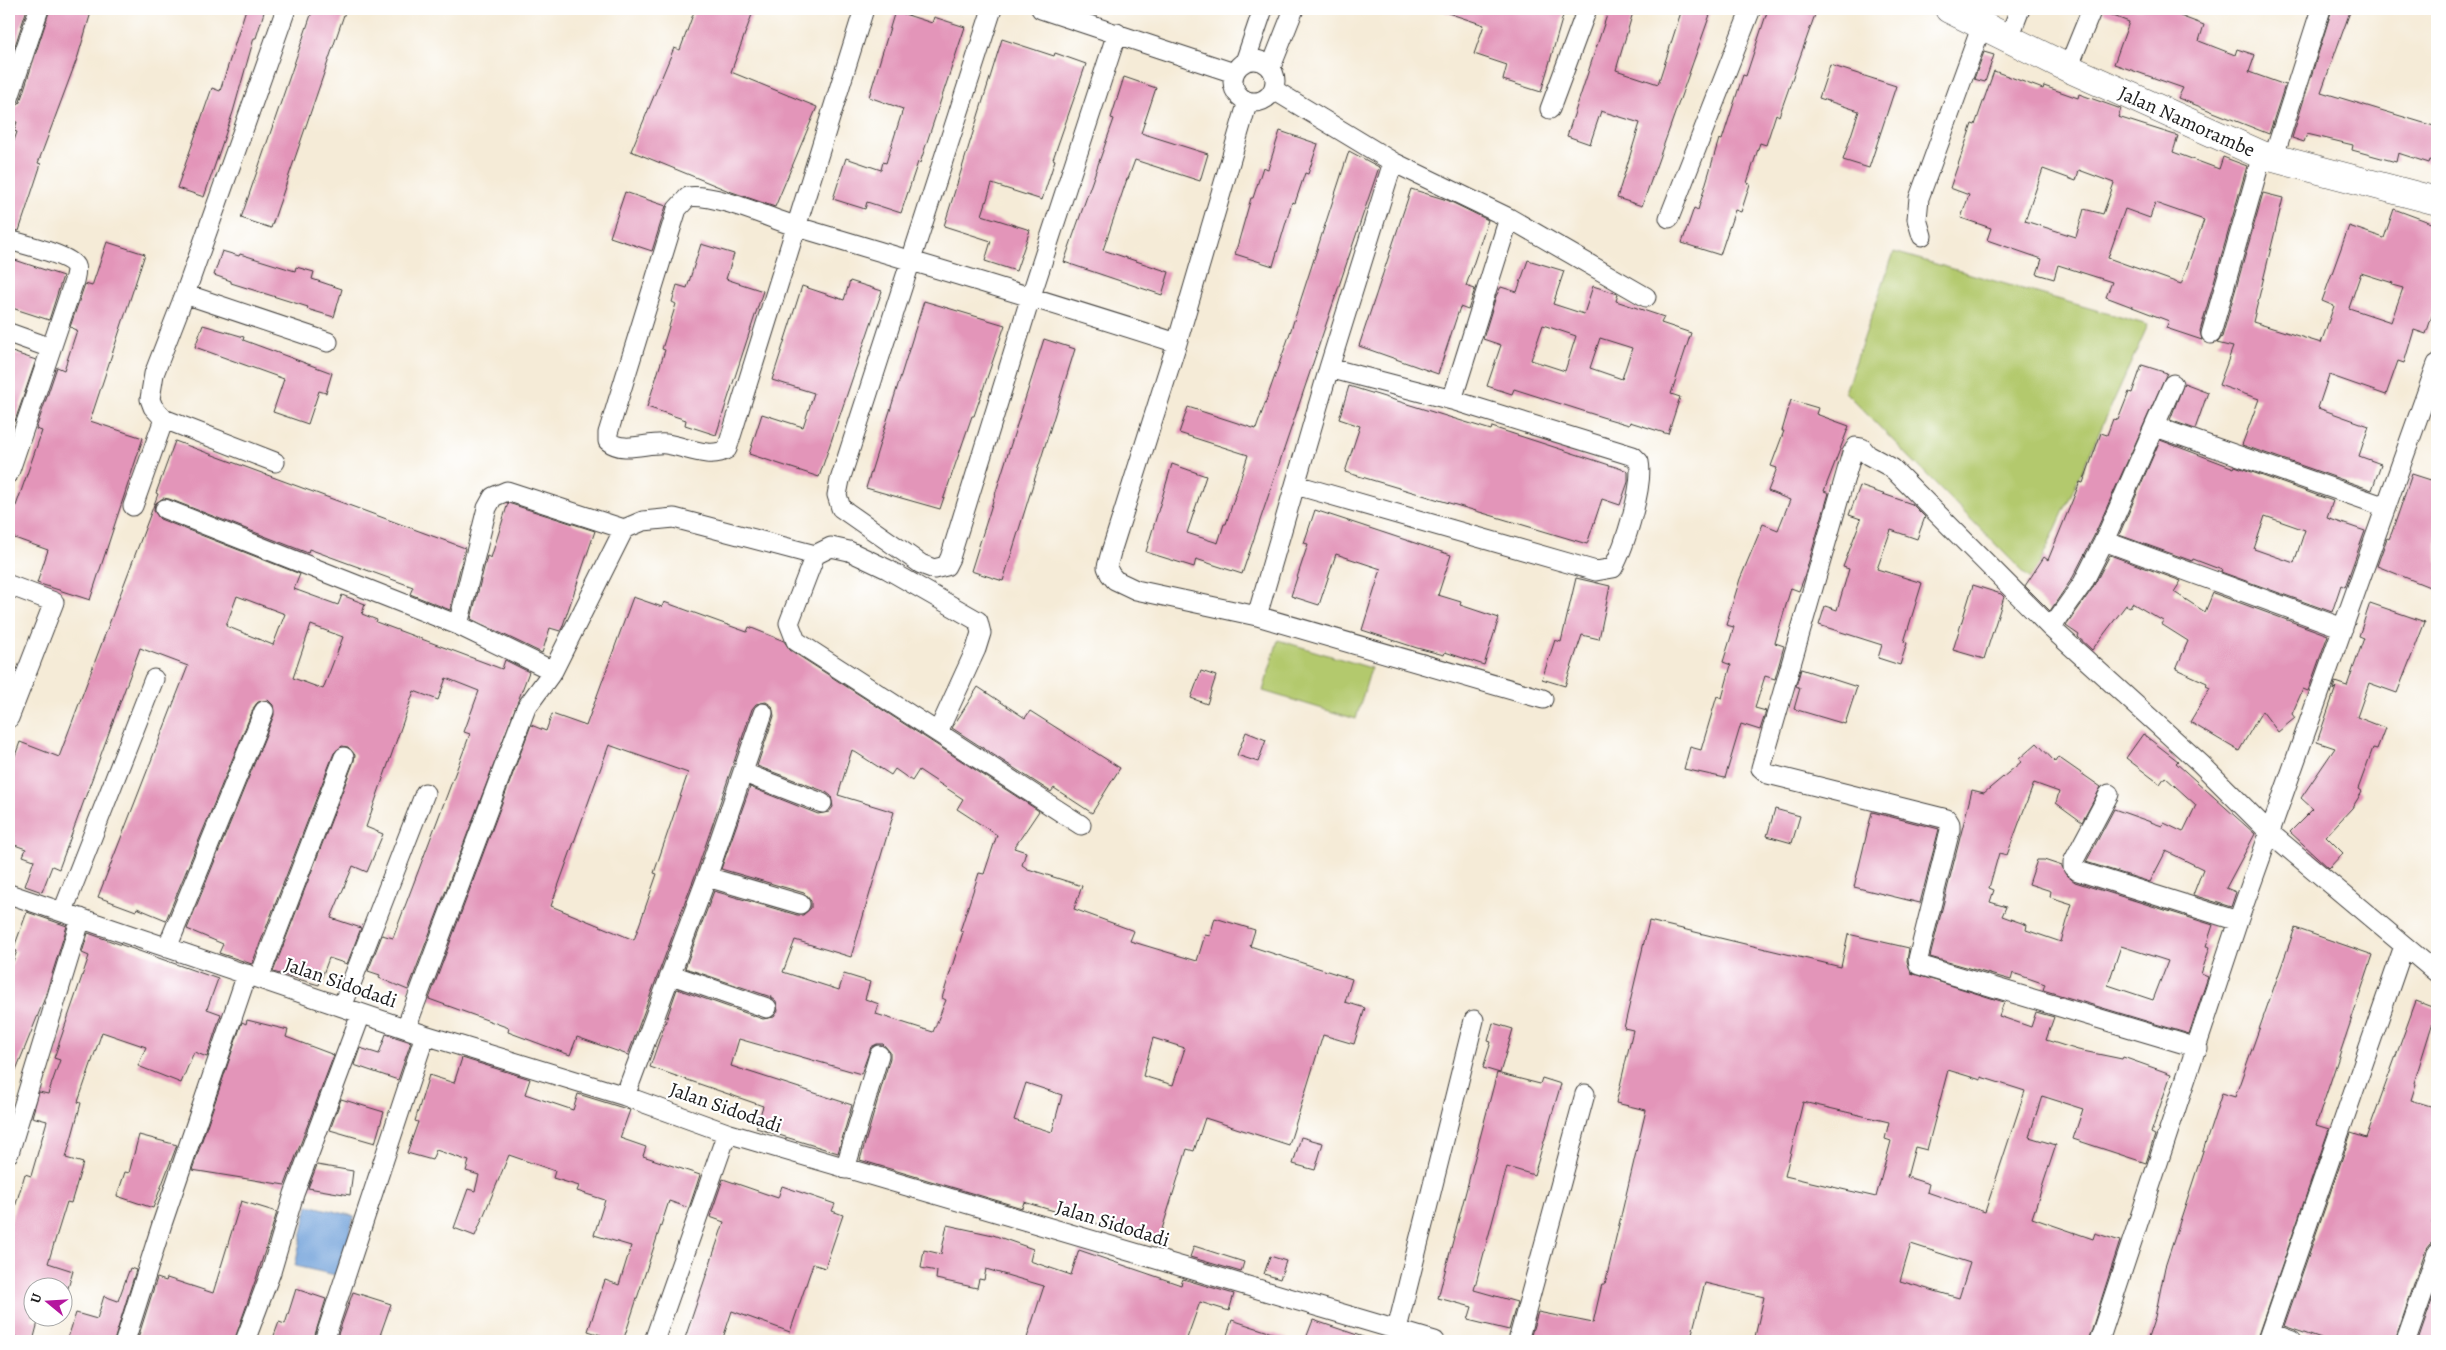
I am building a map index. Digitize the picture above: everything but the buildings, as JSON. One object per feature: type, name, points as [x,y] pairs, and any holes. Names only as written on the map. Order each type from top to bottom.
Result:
[{"type":"main road","name":"Jalan Namorambe","points":[[1949,9],[2068,68],[2267,157],[2437,202]]},
{"type":"street","points":[[9,98],[39,9]]},
{"type":"street","points":[[275,462],[164,419],[153,407],[151,388],[154,374],[185,294],[286,9]]},
{"type":"street","points":[[864,9],[797,226],[727,449],[721,453],[712,454],[685,446],[662,444],[620,447],[608,441],[608,433],[677,209],[680,203],[688,197],[705,196],[797,226],[1031,296],[1177,343]]},
{"type":"street","points":[[992,9],[840,480],[837,495],[841,508],[920,564],[934,569],[946,566],[950,558],[1031,296],[1117,33]]},
{"type":"street","points":[[1040,9],[1239,67],[1256,59],[1271,68],[1275,76],[1274,90],[1260,101],[1248,101],[1236,92],[1233,81],[1239,67],[1264,9]]},
{"type":"street","points":[[1271,68],[1294,9]]},
{"type":"street","points":[[1550,109],[1588,9]]},
{"type":"street","points":[[1669,218],[1751,9]]},
{"type":"street","points":[[2009,38],[2020,9]]},
{"type":"street","points":[[2068,68],[2092,9]]},
{"type":"street","points":[[2211,334],[2267,157],[2321,9]]},
{"type":"street","points":[[1922,236],[1917,219],[1919,198],[1982,25]]},
{"type":"street","points":[[1274,90],[1393,162],[1509,218],[1646,297]]},
{"type":"street","points":[[1248,101],[1177,343],[1108,567],[1115,580],[1136,590],[1257,616],[1543,699]]},
{"type":"street","points":[[1257,616],[1329,368],[1393,162]]},
{"type":"street","points":[[1452,400],[1509,218]]},
{"type":"street","points":[[9,240],[64,258],[74,264],[76,268],[74,281],[51,348],[14,440],[9,474]]},
{"type":"street","points":[[185,294],[328,342]]},
{"type":"street","points":[[9,333],[51,348]]},
{"type":"street","points":[[2099,1341],[2269,832],[2437,364]]},
{"type":"street","points":[[1296,485],[1586,568],[1604,571],[1613,568],[1623,547],[1640,482],[1639,462],[1633,456],[1452,400],[1329,368]]},
{"type":"street","points":[[2050,628],[2083,583],[2104,542],[2156,427],[2173,384]]},
{"type":"street","points":[[133,506],[164,419]]},
{"type":"street","points":[[2156,427],[2386,507]]},
{"type":"street","points":[[2198,1048],[1919,965],[1918,959],[1950,830],[1950,824],[1947,819],[1768,774],[1761,768],[1852,453],[1856,447],[1862,448],[1872,458],[1885,462],[1908,482],[2050,628],[2201,764],[2269,832],[2437,973]]},
{"type":"street","points":[[458,625],[487,508],[492,497],[507,491],[624,530]]},
{"type":"street","points":[[165,509],[458,625],[554,671]]},
{"type":"street","points":[[406,1028],[526,708],[554,671],[624,530],[643,521],[674,518],[815,555]]},
{"type":"street","points":[[2104,542],[2343,628]]},
{"type":"street","points":[[938,732],[976,649],[981,633],[978,621],[887,569],[849,551],[830,547],[815,555],[789,623],[796,641],[1081,825]]},
{"type":"street","points":[[9,585],[54,602],[9,718]]},
{"type":"street","points":[[63,911],[154,679]]},
{"type":"street","points":[[168,948],[264,711]]},
{"type":"street","points":[[625,1096],[672,975],[744,773],[763,713]]},
{"type":"street","points":[[126,1341],[162,1224],[253,976],[344,757]]},
{"type":"street","points":[[744,773],[822,803]]},
{"type":"street","points":[[342,1007],[424,794]]},
{"type":"street","points":[[2109,794],[2073,862],[2073,867],[2238,922]]},
{"type":"street","points":[[707,877],[800,904]]},
{"type":"street","name":"Jalan Sidodadi","points":[[9,894],[425,1035],[625,1096],[726,1133],[1435,1341]]},
{"type":"street","points":[[9,1152],[81,918]]},
{"type":"street","points":[[2292,1341],[2268,1337],[2404,946]]},
{"type":"street","points":[[672,975],[767,1008]]},
{"type":"street","points":[[245,1341],[271,1272],[294,1194],[361,1014]]},
{"type":"street","points":[[1397,1329],[1474,1020]]},
{"type":"street","points":[[324,1341],[425,1035]]},
{"type":"street","points":[[845,1169],[879,1055]]},
{"type":"street","points":[[1518,1341],[1585,1094]]},
{"type":"street","points":[[654,1341],[726,1133]]},
{"type":"street","points":[[2406,1341],[2437,1253]]},
{"type":"green space","points":[[1894,252],[2148,325],[2032,581],[1845,392]]},
{"type":"green space","points":[[1278,640],[1371,668],[1356,719],[1263,691]]},
{"type":"water","points":[[308,1205],[354,1216],[340,1276],[295,1266]]}]
